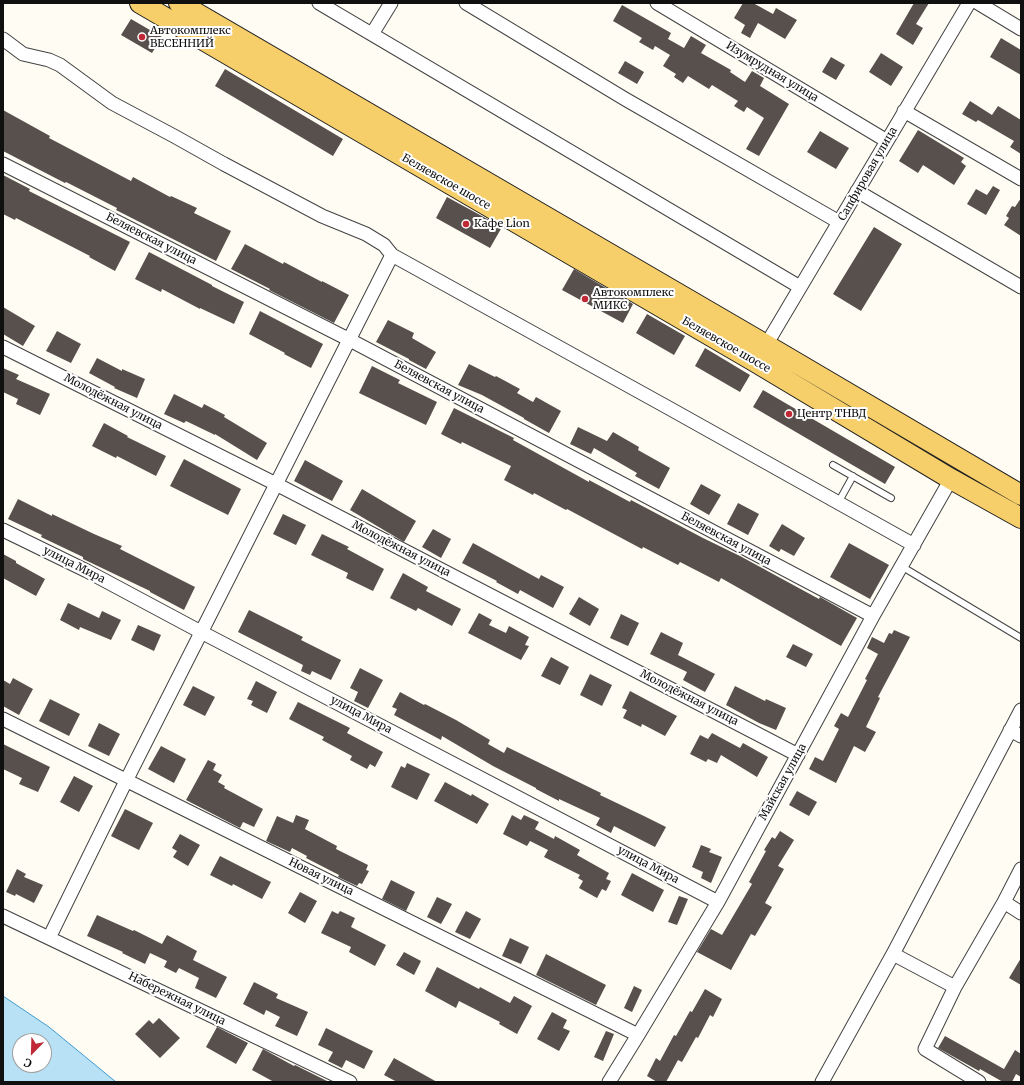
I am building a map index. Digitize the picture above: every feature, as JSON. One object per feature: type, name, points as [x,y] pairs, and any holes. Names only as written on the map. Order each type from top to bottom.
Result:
[{"type":"main road","name":"Беляевское шоссе","points":[[140,3],[761,365],[951,479],[1021,518]]},
{"type":"main road","name":"Беляевское шоссе","points":[[179,3],[1021,495]]},
{"type":"main road","points":[[951,479],[962,460]]},
{"type":"street","points":[[318,3],[800,287]]},
{"type":"street","points":[[372,34],[391,3]]},
{"type":"street","points":[[466,3],[632,103],[839,222]]},
{"type":"street","name":"Изумрудная улица","points":[[657,3],[887,141]]},
{"type":"street","name":"Сапфировая улица","points":[[766,345],[969,3]]},
{"type":"street","points":[[978,3],[1021,29]]},
{"type":"street","points":[[3,39],[23,54],[49,60],[60,65],[112,103],[224,164],[322,216],[366,234],[384,245],[392,255],[914,545]]},
{"type":"street","points":[[904,111],[1021,179]]},
{"type":"street","name":"Беляевская улица","points":[[3,164],[348,339],[873,616]]},
{"type":"street","points":[[857,191],[1021,287]]},
{"type":"street","points":[[48,938],[348,339],[392,255]]},
{"type":"street","name":"Молодёжная улица","points":[[3,348],[276,484],[798,755]]},
{"type":"street","name":"Майская улица","points":[[609,1082],[718,902],[873,616],[951,479]]},
{"type":"street","name":"улица Мира","points":[[3,530],[87,571],[718,902]]},
{"type":"street","points":[[822,1082],[1016,733],[1021,710]]},
{"type":"street","name":"Новая улица","points":[[3,719],[638,1035]]},
{"type":"street","points":[[979,1082],[925,1049],[955,987],[1004,902],[1021,869]]},
{"type":"street","points":[[1004,902],[1021,913]]},
{"type":"street","name":"Набережная улица","points":[[3,916],[350,1082]]},
{"type":"street","points":[[893,954],[955,987]]},
{"type":"lane","points":[[833,465],[891,498]]},
{"type":"lane","points":[[838,502],[853,476]]},
{"type":"lane","points":[[901,566],[1021,638]]},
{"type":"water","points":[[3,996],[49,1027],[116,1082],[3,1082]]},
{"type":"building","points":[[743,3],[753,3],[773,14],[776,8],[797,20],[785,39],[758,23],[750,38],[741,33],[745,25],[734,18]]},
{"type":"building","points":[[914,3],[929,3],[916,24],[923,28],[913,45],[896,34]]},
{"type":"building","points":[[622,5],[671,33],[668,39],[684,48],[691,36],[706,45],[701,53],[731,70],[730,72],[745,82],[752,71],[764,78],[760,86],[789,104],[759,156],[746,149],[764,118],[747,107],[744,112],[734,106],[738,101],[712,85],[709,89],[688,76],[683,83],[674,77],[676,74],[663,66],[670,55],[655,46],[653,50],[639,42],[642,38],[613,21]]},
{"type":"building","points":[[131,19],[162,37],[152,53],[121,35]]},
{"type":"building","points":[[1001,38],[1021,50],[1021,75],[990,57]]},
{"type":"building","points":[[881,53],[903,67],[891,86],[869,72]]},
{"type":"building","points":[[831,57],[845,65],[836,80],[822,72]]},
{"type":"building","points":[[625,61],[644,72],[637,84],[618,73]]},
{"type":"building","points":[[225,69],[343,139],[333,156],[215,86]]},
{"type":"building","points":[[970,101],[992,115],[998,106],[1021,120],[1021,154],[1010,147],[1014,141],[978,120],[976,122],[962,114]]},
{"type":"building","points":[[3,110],[50,136],[49,138],[131,181],[133,177],[170,197],[171,196],[197,208],[194,213],[231,231],[216,261],[116,210],[117,208],[3,151]]},
{"type":"building","points":[[918,130],[964,158],[961,162],[966,166],[954,185],[923,165],[918,173],[899,161]]},
{"type":"building","points":[[820,131],[849,148],[836,169],[807,152]]},
{"type":"building","points":[[3,175],[30,189],[29,191],[130,242],[115,271],[89,257],[90,256],[16,218],[15,220],[3,214]]},
{"type":"building","points":[[993,186],[1000,190],[986,215],[967,204],[976,189],[987,195]]},
{"type":"building","points":[[447,197],[502,227],[490,248],[436,218]]},
{"type":"building","points":[[1021,198],[1021,236],[1004,225],[1009,218],[1006,216],[1012,206],[1015,207]]},
{"type":"building","points":[[874,227],[902,244],[861,311],[833,294]]},
{"type":"building","points":[[245,244],[283,264],[284,262],[349,295],[334,323],[231,269]]},
{"type":"building","points":[[149,252],[244,302],[234,324],[200,309],[162,289],[161,292],[135,279]]},
{"type":"building","points":[[574,269],[633,304],[623,323],[562,290]]},
{"type":"building","points":[[3,307],[35,326],[23,346],[3,334]]},
{"type":"building","points":[[260,311],[323,344],[311,368],[249,334]]},
{"type":"building","points":[[647,314],[685,336],[674,355],[636,333]]},
{"type":"building","points":[[388,320],[414,333],[412,338],[436,352],[426,369],[376,342]]},
{"type":"building","points":[[57,331],[81,344],[71,363],[46,351]]},
{"type":"building","points":[[705,348],[750,375],[740,392],[695,366]]},
{"type":"building","points":[[97,358],[122,371],[122,369],[145,379],[137,398],[114,388],[115,387],[89,373]]},
{"type":"building","points":[[469,364],[520,389],[517,393],[533,402],[536,397],[561,411],[549,433],[482,395],[458,385]]},
{"type":"building","points":[[372,366],[400,380],[398,383],[437,402],[426,425],[359,393]]},
{"type":"building","points":[[3,368],[19,375],[16,379],[50,394],[40,415],[16,404],[18,399],[3,392]]},
{"type":"building","points":[[763,390],[895,467],[885,484],[753,407]]},
{"type":"building","points":[[174,394],[202,408],[204,404],[225,415],[224,417],[267,443],[257,460],[215,434],[186,421],[184,423],[164,414]]},
{"type":"building","points":[[454,408],[514,438],[513,440],[589,482],[589,480],[630,502],[631,500],[740,556],[819,599],[820,597],[857,618],[841,646],[721,578],[719,582],[680,562],[678,565],[643,547],[642,549],[567,509],[566,510],[534,493],[533,495],[504,480],[511,466],[462,442],[461,444],[441,434]]},
{"type":"building","points":[[104,423],[128,436],[127,437],[166,456],[156,476],[117,456],[116,458],[92,446]]},
{"type":"building","points":[[578,427],[607,441],[613,432],[639,447],[638,450],[670,468],[659,489],[635,476],[637,473],[594,448],[591,454],[570,444]]},
{"type":"building","points":[[184,459],[241,489],[228,515],[170,486]]},
{"type":"building","points":[[305,460],[343,481],[332,501],[294,481]]},
{"type":"building","points":[[701,484],[721,495],[709,515],[690,504]]},
{"type":"building","points":[[362,489],[416,521],[404,542],[350,510]]},
{"type":"building","points":[[18,499],[52,516],[52,514],[122,546],[120,549],[195,587],[184,610],[150,591],[41,537],[42,535],[8,519]]},
{"type":"building","points":[[738,503],[759,514],[748,535],[727,524]]},
{"type":"building","points":[[283,514],[306,525],[296,545],[273,534]]},
{"type":"building","points":[[782,524],[805,538],[794,556],[781,549],[779,552],[769,546]]},
{"type":"building","points":[[433,529],[451,539],[441,558],[422,547]]},
{"type":"building","points":[[322,534],[349,547],[347,549],[384,569],[373,591],[346,578],[348,573],[311,555]]},
{"type":"building","points":[[473,543],[539,579],[541,575],[564,587],[553,608],[520,590],[518,594],[496,582],[497,581],[462,563]]},
{"type":"building","points":[[849,543],[889,565],[870,599],[830,577]]},
{"type":"building","points":[[3,554],[45,579],[36,596],[3,578]]},
{"type":"building","points":[[403,573],[428,587],[426,591],[461,609],[452,626],[418,608],[416,611],[390,598]]},
{"type":"building","points":[[579,597],[599,609],[590,626],[569,614]]},
{"type":"building","points":[[68,603],[99,618],[102,611],[121,620],[111,640],[80,627],[79,630],[60,620]]},
{"type":"building","points":[[249,610],[303,637],[301,640],[341,660],[331,680],[312,671],[310,675],[301,671],[303,665],[238,632]]},
{"type":"building","points":[[479,613],[492,620],[489,625],[506,633],[509,626],[529,637],[525,645],[529,646],[521,660],[468,633]]},
{"type":"building","points":[[621,614],[639,623],[628,646],[610,638]]},
{"type":"building","points":[[138,625],[161,635],[154,651],[131,640]]},
{"type":"building","points":[[894,630],[910,637],[878,697],[880,698],[866,727],[876,732],[865,752],[854,746],[836,783],[809,769],[815,757],[823,761],[839,729],[834,726],[841,713],[848,717],[867,680],[865,679],[878,654],[867,648],[872,637],[884,643],[889,633],[892,634]]},
{"type":"building","points":[[661,632],[683,643],[678,655],[715,674],[705,692],[683,680],[687,672],[650,654]]},
{"type":"building","points":[[793,644],[813,654],[806,667],[786,657]]},
{"type":"building","points":[[551,657],[569,667],[560,685],[541,676]]},
{"type":"building","points":[[360,668],[383,680],[368,708],[354,701],[358,692],[350,688]]},
{"type":"building","points":[[590,674],[612,685],[602,706],[580,695]]},
{"type":"building","points":[[13,678],[33,689],[19,715],[3,706],[3,680],[10,684]]},
{"type":"building","points":[[256,681],[277,692],[267,713],[251,705],[253,701],[247,699]]},
{"type":"building","points":[[193,686],[215,697],[205,716],[183,705]]},
{"type":"building","points":[[735,686],[765,701],[766,699],[786,708],[776,730],[759,723],[726,705]]},
{"type":"building","points":[[630,691],[677,716],[665,736],[642,724],[641,727],[623,718],[627,710],[622,708]]},
{"type":"building","points":[[400,692],[456,720],[490,740],[488,744],[504,753],[507,747],[666,827],[655,847],[614,826],[611,833],[596,825],[600,818],[559,799],[559,801],[493,766],[442,736],[441,740],[394,715],[397,709],[392,707]]},
{"type":"building","points":[[50,699],[80,714],[69,736],[39,721]]},
{"type":"building","points":[[298,702],[350,728],[347,733],[383,752],[375,767],[370,764],[367,769],[350,760],[352,756],[322,740],[324,737],[289,719]]},
{"type":"building","points":[[99,723],[120,734],[109,756],[88,746]]},
{"type":"building","points":[[712,733],[740,748],[743,743],[768,757],[757,777],[721,755],[717,763],[708,759],[706,762],[690,754],[700,735],[708,739]]},
{"type":"building","points":[[3,744],[50,767],[38,792],[19,784],[22,778],[3,769]]},
{"type":"building","points":[[161,746],[186,759],[174,783],[148,769]]},
{"type":"building","points":[[208,760],[216,764],[213,770],[222,775],[218,782],[225,786],[224,788],[263,809],[254,827],[243,822],[240,828],[186,800]]},
{"type":"building","points":[[407,763],[430,774],[417,800],[391,787],[401,766],[405,768]]},
{"type":"building","points":[[74,776],[93,786],[79,812],[60,802]]},
{"type":"building","points":[[445,782],[471,796],[472,794],[489,804],[477,824],[434,801]]},
{"type":"building","points":[[797,791],[817,802],[809,816],[789,805]]},
{"type":"building","points":[[125,809],[153,823],[139,850],[111,836]]},
{"type":"building","points":[[296,815],[309,820],[305,829],[337,846],[336,849],[368,865],[366,870],[369,871],[362,884],[359,883],[357,886],[338,877],[339,875],[306,858],[307,856],[292,848],[290,852],[266,841],[277,816],[293,823]]},
{"type":"building","points":[[512,815],[521,820],[524,815],[539,822],[535,829],[554,839],[555,836],[580,850],[577,855],[609,873],[606,879],[611,881],[606,891],[602,889],[597,898],[579,888],[583,881],[578,878],[580,875],[544,857],[548,850],[530,841],[527,846],[503,834]]},
{"type":"building","points":[[780,831],[794,840],[778,866],[784,869],[765,903],[772,907],[755,936],[751,934],[731,970],[697,952],[711,929],[722,935],[752,884],[749,882],[766,851],[764,850],[772,837],[775,839]]},
{"type":"building","points":[[180,834],[200,845],[188,866],[173,857],[177,851],[172,848]]},
{"type":"building","points":[[701,845],[711,849],[709,852],[722,857],[711,883],[701,878],[703,872],[692,867]]},
{"type":"building","points":[[220,856],[271,882],[262,899],[233,884],[232,886],[210,875]]},
{"type":"building","points":[[17,869],[26,874],[24,877],[43,885],[34,903],[16,894],[15,896],[6,892]]},
{"type":"building","points":[[632,873],[664,890],[653,912],[621,895]]},
{"type":"building","points":[[391,880],[415,892],[406,911],[382,899]]},
{"type":"building","points":[[300,892],[317,901],[305,923],[288,913]]},
{"type":"building","points":[[679,896],[688,899],[677,925],[668,922]]},
{"type":"building","points":[[437,897],[452,904],[441,924],[427,917]]},
{"type":"building","points":[[332,911],[338,914],[340,911],[355,918],[351,927],[386,945],[375,966],[349,952],[351,947],[321,933]]},
{"type":"building","points":[[466,911],[481,919],[470,939],[455,932]]},
{"type":"building","points":[[97,915],[133,931],[134,930],[162,944],[167,935],[197,951],[193,960],[227,977],[216,998],[195,988],[199,978],[179,968],[176,973],[164,967],[167,961],[150,953],[145,964],[122,953],[123,952],[87,936]]},
{"type":"building","points":[[510,938],[529,947],[521,964],[502,956]]},
{"type":"building","points":[[404,952],[421,961],[414,975],[396,965]]},
{"type":"building","points":[[546,954],[606,985],[596,1005],[536,975]]},
{"type":"building","points":[[1021,958],[1021,985],[1009,978]]},
{"type":"building","points":[[437,967],[510,1003],[514,996],[532,1006],[517,1034],[499,1024],[500,1022],[459,1001],[456,1008],[425,991]]},
{"type":"building","points":[[254,982],[278,994],[276,998],[308,1012],[297,1036],[275,1026],[280,1017],[266,1010],[264,1015],[243,1004]]},
{"type":"building","points":[[634,986],[642,990],[632,1012],[624,1008]]},
{"type":"building","points":[[705,989],[722,999],[713,1017],[710,1015],[698,1038],[696,1037],[682,1062],[678,1060],[666,1082],[657,1082],[647,1076],[656,1058],[660,1061],[674,1035],[676,1036],[690,1011],[692,1012]]},
{"type":"building","points":[[552,1012],[567,1020],[563,1028],[570,1031],[559,1051],[537,1039]]},
{"type":"building","points":[[159,1018],[180,1038],[160,1058],[135,1034],[149,1020],[153,1024]]},
{"type":"building","points":[[217,1027],[248,1043],[236,1064],[206,1047]]},
{"type":"building","points":[[326,1028],[373,1051],[364,1069],[346,1060],[342,1068],[328,1061],[333,1052],[318,1045]]},
{"type":"building","points":[[606,1031],[614,1034],[603,1061],[594,1057]]},
{"type":"building","points":[[945,1036],[1004,1069],[1015,1050],[1021,1054],[1021,1077],[1016,1074],[1012,1082],[1003,1082],[980,1069],[979,1071],[938,1048]]},
{"type":"building","points":[[263,1049],[294,1066],[295,1065],[329,1082],[274,1082],[252,1070]]},
{"type":"building","points":[[394,1058],[437,1082],[397,1082],[384,1075]]},
{"type":"place","name":"Автокомплекс ВЕСЕННИЙ","points":[[142,37]]},
{"type":"place","name":"Кафе Lion","points":[[466,224]]},
{"type":"place","name":"Автокомплекс МИКС","points":[[585,299]]},
{"type":"place","name":"Центр ТНВД","points":[[789,414]]}]
